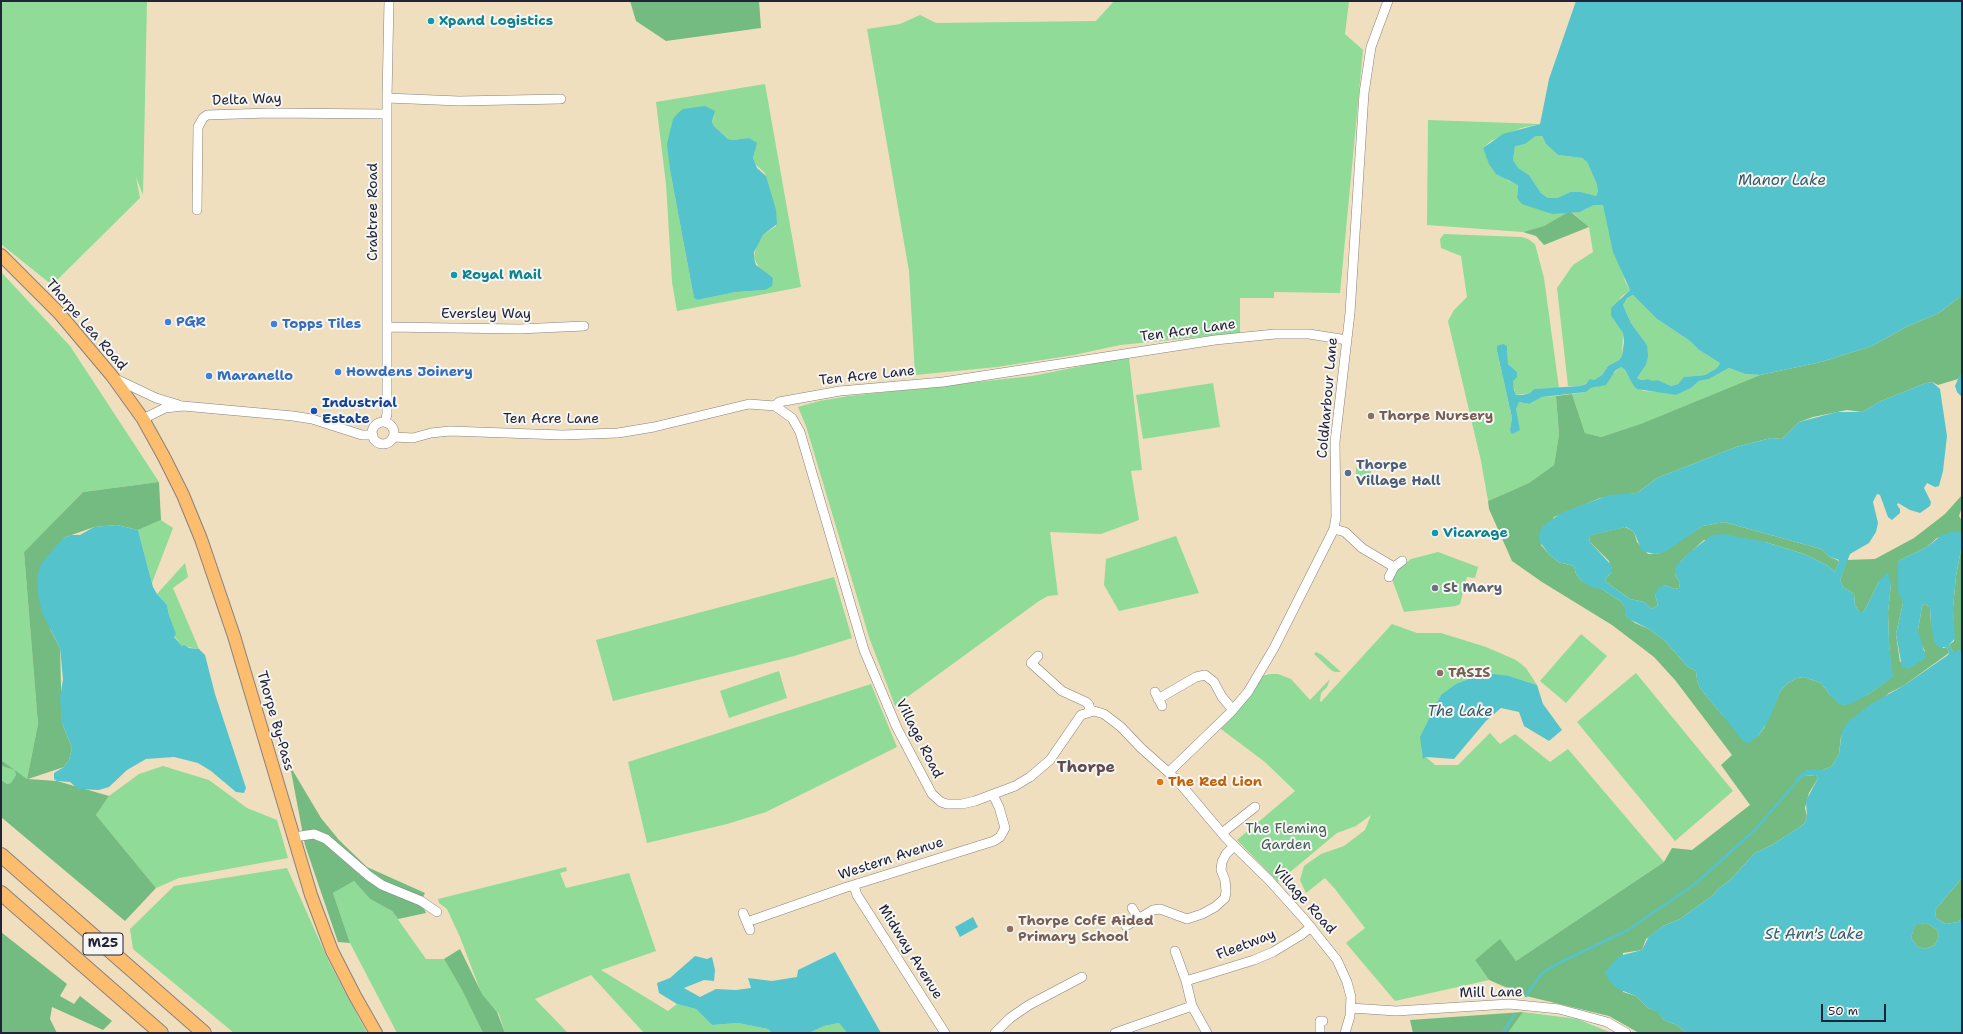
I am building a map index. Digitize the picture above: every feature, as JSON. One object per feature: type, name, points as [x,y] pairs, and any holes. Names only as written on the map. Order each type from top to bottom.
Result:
[{"type":"highway","name":"M25","points":[[1,855],[204,1033]]},
{"type":"highway","name":"M25","points":[[1,893],[161,1033]]},
{"type":"main road","name":"Thorpe Lea Road","points":[[1,255],[59,314],[112,376],[143,419]]},
{"type":"main road","name":"Thorpe By-Pass","points":[[143,419],[183,494],[201,539],[234,636],[312,895],[332,951],[354,996],[376,1033]]},
{"type":"street","name":"Crabtree Road","points":[[385,422],[387,414],[387,98],[389,1]]},
{"type":"street","name":"Coldharbour Lane","points":[[1169,772],[1233,710],[1248,692],[1274,648],[1334,528],[1336,517],[1335,442],[1350,314],[1364,93],[1371,47],[1388,1]]},
{"type":"street","points":[[387,98],[459,101],[561,99]]},
{"type":"street","name":"Delta Way","points":[[197,210],[198,127],[202,118],[207,115],[269,113],[387,114]]},
{"type":"street","name":"Eversley Way","points":[[387,327],[519,329],[584,326]]},
{"type":"street","name":"Ten Acre Lane","points":[[393,438],[413,438],[431,433],[450,431],[562,435],[618,433],[660,426],[749,404],[775,406],[779,402],[834,392],[943,382],[1215,340],[1275,334],[1309,334],[1346,340]]},
{"type":"street","points":[[112,376],[135,390],[182,406]]},
{"type":"street","points":[[143,419],[165,408],[182,406],[293,416],[312,419],[362,435],[373,435]]},
{"type":"street","name":"Village Road","points":[[775,406],[792,418],[800,432],[864,650],[897,728],[926,786],[937,798],[947,804],[962,804],[993,795],[1024,781],[1041,768],[1058,750],[1078,719],[1090,711],[1097,712],[1112,719],[1169,772],[1222,833],[1311,927],[1337,960],[1347,982],[1351,1008]]},
{"type":"street","points":[[385,422],[392,426],[394,430],[391,441],[382,444],[378,442],[373,435],[377,424],[385,422]]},
{"type":"street","points":[[1334,528],[1345,532],[1362,548],[1394,567]]},
{"type":"street","points":[[1390,577],[1394,567],[1402,561]]},
{"type":"street","points":[[1038,656],[1032,663],[1062,691],[1086,702],[1089,705],[1090,711]]},
{"type":"street","points":[[1158,699],[1196,677],[1205,675],[1214,682],[1222,697],[1233,710]]},
{"type":"street","name":"Western Avenue","points":[[747,922],[998,839],[1004,831],[1004,822],[993,795]]},
{"type":"street","points":[[1222,833],[1255,807]]},
{"type":"street","points":[[294,837],[314,834],[326,839],[369,876],[382,885],[421,901],[437,912]]},
{"type":"street","points":[[1126,926],[1153,910],[1160,909],[1187,919],[1202,914],[1215,907],[1225,898],[1225,880],[1221,870],[1222,862],[1226,854],[1234,846]]},
{"type":"street","name":"Midway Avenue","points":[[854,886],[857,895],[945,1033]]},
{"type":"street","points":[[1132,908],[1138,918]]},
{"type":"street","name":"Fleetway","points":[[1186,981],[1254,960],[1272,952],[1301,935],[1311,927]]},
{"type":"street","points":[[1175,951],[1186,981],[1192,1006],[1207,1033]]},
{"type":"street","points":[[995,1033],[1010,1018],[1029,1005],[1082,977]]},
{"type":"street","name":"Mill Lane","points":[[1351,1008],[1396,1011],[1508,1004],[1559,1009],[1607,1022],[1626,1033]]},
{"type":"street","points":[[1115,1033],[1192,1006]]},
{"type":"street","points":[[1345,1033],[1351,1008]]},
{"type":"street","points":[[1320,1033],[1320,1021],[1323,1021]]},
{"type":"green space","points":[[1,1],[147,1],[143,195],[136,177],[140,198],[52,285],[1,244]]},
{"type":"green space","points":[[630,1],[759,1],[761,28],[666,41],[636,21]]},
{"type":"green space","points":[[1114,1],[1349,1],[1345,34],[1363,50],[1340,293],[1274,292],[1274,298],[1240,298],[1240,333],[1120,345],[1074,355],[997,367],[915,375],[909,271],[867,29],[900,24],[920,15],[936,23],[1096,21]]},
{"type":"green space","points":[[765,84],[801,287],[677,311],[672,282],[666,184],[656,102]],"holes":[[[715,115],[712,122],[714,126],[728,139],[749,138],[755,150],[753,158],[755,164],[765,173],[776,226],[763,235],[756,246],[754,258],[760,269],[772,277],[765,290],[736,292],[697,300],[694,298],[670,170]]]},
{"type":"green space","points":[[1428,120],[1540,124],[1521,128],[1491,141],[1483,148],[1486,155],[1508,181],[1518,184],[1517,198],[1552,214],[1571,211],[1544,226],[1523,232],[1427,225]]},
{"type":"green space","points":[[1536,136],[1542,136],[1546,144],[1558,155],[1582,158],[1587,162],[1596,182],[1598,191],[1596,196],[1580,192],[1570,192],[1559,198],[1548,198],[1541,193],[1529,175],[1517,168],[1513,160],[1515,145],[1525,144]]},
{"type":"green space","points":[[1594,205],[1603,205],[1625,281],[1630,290],[1621,297],[1611,316],[1623,333],[1622,356],[1619,360],[1608,366],[1602,375],[1580,386],[1568,386],[1557,288],[1573,265],[1593,252],[1589,227],[1571,211],[1580,212]]},
{"type":"green space","points":[[1570,211],[1589,227],[1544,245],[1536,236],[1523,232],[1544,226]]},
{"type":"green space","points":[[1444,234],[1521,237],[1528,239],[1535,244],[1544,278],[1559,388],[1534,389],[1530,393],[1516,395],[1512,381],[1517,372],[1508,364],[1507,346],[1497,351],[1512,418],[1510,430],[1520,430],[1515,409],[1519,402],[1529,404],[1542,397],[1556,396],[1559,435],[1554,465],[1529,483],[1488,501],[1481,461],[1448,321],[1454,310],[1467,297],[1461,256],[1441,248],[1440,239]]},
{"type":"green space","points":[[1,272],[70,346],[159,482],[83,492],[24,552],[38,724],[27,779],[16,772],[16,775],[11,783],[7,784],[1,780],[1,766],[13,769],[1,760]]},
{"type":"green space","points":[[1633,295],[1657,319],[1690,341],[1699,350],[1720,363],[1717,368],[1705,375],[1685,377],[1678,384],[1671,386],[1658,380],[1652,382],[1648,379],[1641,380],[1637,378],[1646,365],[1647,345],[1631,323],[1623,305],[1627,298]]},
{"type":"green space","points":[[1962,295],[1962,374],[1958,379],[1938,385],[1932,382],[1926,383],[1881,401],[1862,412],[1847,410],[1813,417],[1799,422],[1782,439],[1771,438],[1736,447],[1657,478],[1637,493],[1600,498],[1554,517],[1541,545],[1549,554],[1558,562],[1574,566],[1576,574],[1582,581],[1602,589],[1620,601],[1625,607],[1625,615],[1635,623],[1649,629],[1665,641],[1687,666],[1696,671],[1700,688],[1723,716],[1758,736],[1764,728],[1781,690],[1788,683],[1797,678],[1804,677],[1821,683],[1830,695],[1844,705],[1869,694],[1892,677],[1888,612],[1891,584],[1879,581],[1866,608],[1863,612],[1859,612],[1855,605],[1854,594],[1843,587],[1840,580],[1847,560],[1875,559],[1914,538],[1945,514],[1962,495],[1962,507],[1959,516],[1962,521],[1962,539],[1961,533],[1937,538],[1927,547],[1900,560],[1898,563],[1903,603],[1896,634],[1900,662],[1925,651],[1918,638],[1918,630],[1922,606],[1925,604],[1930,607],[1931,625],[1943,648],[1947,647],[1949,653],[1903,686],[1889,693],[1841,736],[1839,754],[1832,766],[1823,770],[1807,770],[1805,776],[1816,775],[1818,778],[1809,793],[1805,808],[1807,817],[1804,824],[1772,845],[1755,853],[1730,880],[1713,895],[1680,919],[1663,926],[1646,939],[1642,950],[1623,953],[1623,992],[1636,996],[1648,1008],[1657,1011],[1664,1020],[1677,1025],[1686,1033],[1639,1033],[1609,1016],[1526,996],[1489,980],[1475,960],[1500,939],[1516,961],[1664,862],[1672,848],[1692,850],[1750,805],[1721,765],[1732,755],[1675,680],[1654,657],[1612,625],[1542,582],[1512,561],[1489,509],[1488,501],[1529,483],[1554,465],[1559,435],[1556,396],[1572,394],[1585,433],[1601,437],[1643,423],[1760,375],[1821,362],[1872,346],[1906,327],[1939,313]]},
{"type":"green space","points":[[1129,358],[1142,470],[1131,471],[1139,520],[1101,534],[1050,532],[1058,595],[1048,596],[1039,601],[895,706],[869,637],[806,426],[798,407],[819,401],[849,396],[1032,376]]},
{"type":"green space","points":[[1621,367],[1625,370],[1633,385],[1644,391],[1676,395],[1691,388],[1699,381],[1709,379],[1729,368],[1745,374],[1760,375],[1643,423],[1601,437],[1585,433],[1572,394],[1586,392],[1591,388],[1597,387]]},
{"type":"green space","points":[[1213,383],[1220,427],[1143,439],[1136,395]]},
{"type":"green space","points":[[1356,468],[1364,468],[1371,471],[1371,478],[1356,477]]},
{"type":"green space","points":[[159,482],[161,520],[138,530],[117,525],[94,527],[63,538],[50,629],[60,648],[62,723],[72,748],[69,760],[64,767],[28,779],[57,781],[109,796],[96,815],[156,888],[125,921],[1,817],[1,780],[7,784],[11,783],[16,775],[15,770],[27,779],[38,724],[24,552],[83,492]]},
{"type":"green space","points":[[161,520],[173,528],[152,583],[138,530]]},
{"type":"green space","points":[[1724,522],[1821,549],[1830,557],[1839,561],[1835,572],[1827,565],[1804,554],[1765,542],[1704,540],[1681,561],[1675,575],[1680,583],[1679,588],[1675,589],[1664,585],[1655,595],[1658,605],[1652,609],[1644,602],[1630,599],[1606,582],[1605,579],[1611,573],[1609,561],[1590,542],[1589,537],[1591,535],[1625,527],[1634,532],[1637,542],[1648,554],[1654,554],[1660,553],[1703,526]]},
{"type":"green space","points":[[1176,536],[1199,593],[1119,611],[1104,585],[1106,559]]},
{"type":"green space","points":[[1962,544],[1962,656],[1953,652],[1949,645],[1954,641],[1953,608],[1956,576]]},
{"type":"green space","points":[[1438,552],[1478,567],[1475,578],[1467,577],[1460,604],[1456,606],[1404,612],[1392,579],[1399,568],[1411,559]]},
{"type":"green space","points":[[185,563],[188,577],[173,588],[199,649],[182,646],[174,636],[167,605],[157,594]]},
{"type":"green space","points":[[834,577],[852,638],[794,656],[613,701],[596,640]]},
{"type":"green space","name":"The Fleming Garden","points":[[1392,624],[1417,633],[1441,633],[1486,647],[1516,660],[1526,668],[1537,685],[1509,676],[1426,757],[1435,765],[1458,765],[1490,733],[1500,744],[1515,734],[1550,762],[1568,749],[1664,862],[1516,961],[1500,940],[1475,960],[1489,980],[1395,1001],[1346,943],[1365,928],[1335,889],[1325,878],[1306,893],[1300,880],[1304,866],[1321,854],[1344,846],[1365,830],[1371,815],[1356,826],[1337,833],[1278,882],[1237,840],[1295,791],[1265,762],[1213,723],[1260,676],[1278,674],[1291,679],[1310,700],[1330,679],[1327,687],[1321,693],[1321,702]]},
{"type":"green space","points":[[1581,634],[1607,656],[1566,703],[1540,681]]},
{"type":"green space","points":[[1316,652],[1322,655],[1341,672],[1331,670],[1314,654]]},
{"type":"green space","points":[[779,671],[787,698],[729,718],[720,691]]},
{"type":"green space","points":[[1636,673],[1733,791],[1675,841],[1577,722]]},
{"type":"green space","points":[[871,684],[897,747],[766,812],[727,824],[647,843],[628,762]]},
{"type":"green space","points":[[1,760],[14,770],[1,766]]},
{"type":"green space","points":[[163,766],[209,780],[247,808],[277,820],[288,858],[179,878],[156,888],[96,815],[109,796],[139,774]]},
{"type":"green space","points":[[290,766],[321,818],[339,840],[367,867],[425,893],[421,901],[426,913],[398,919],[392,911],[370,899],[354,881],[333,893],[350,943],[338,942],[305,845]]},
{"type":"green space","points":[[566,867],[567,871],[560,873],[566,888],[629,873],[656,951],[601,970],[668,1011],[677,1004],[696,1009],[712,1025],[738,1023],[768,1029],[772,1033],[644,1033],[591,975],[535,999],[568,1033],[505,1033],[499,1014],[482,995],[460,937],[447,909],[439,903],[438,899]]},
{"type":"green space","points":[[287,868],[329,962],[367,1033],[234,1033],[133,949],[130,929],[174,886]]},
{"type":"green space","points":[[1962,878],[1962,917],[1958,922],[1946,924],[1936,918],[1935,910]]},
{"type":"green space","points":[[354,881],[370,899],[392,911],[426,959],[444,959],[462,990],[483,1033],[397,1033],[350,943],[333,893]]},
{"type":"green space","points":[[1927,923],[1937,930],[1939,936],[1935,945],[1925,949],[1918,947],[1911,938],[1915,924]]},
{"type":"green space","points":[[1,932],[67,984],[60,996],[74,1004],[80,996],[112,1021],[103,1030],[52,1007],[50,1019],[57,1033],[1,1033]]},
{"type":"green space","points":[[460,949],[482,994],[497,1012],[505,1033],[483,1033],[462,990],[444,959]]},
{"type":"green space","points":[[1523,1012],[1577,1019],[1612,1033],[1508,1033]]},
{"type":"green space","points":[[1523,1012],[1508,1033],[1413,1033],[1410,1020]]},
{"type":"green space","points":[[839,1023],[847,1033],[809,1033],[824,1026]]},
{"type":"water","name":"Manor Lake","points":[[1576,1],[1962,1],[1962,295],[1939,313],[1906,327],[1872,346],[1821,362],[1760,375],[1745,374],[1729,368],[1709,379],[1699,381],[1691,388],[1676,395],[1637,389],[1633,385],[1625,370],[1621,367],[1615,371],[1606,385],[1591,388],[1586,392],[1542,397],[1529,404],[1519,402],[1516,409],[1520,430],[1512,434],[1510,430],[1512,418],[1497,346],[1503,344],[1507,346],[1508,364],[1517,372],[1517,377],[1513,381],[1516,395],[1530,393],[1534,389],[1580,386],[1586,384],[1590,379],[1594,380],[1602,375],[1608,366],[1619,360],[1622,356],[1624,342],[1623,333],[1611,316],[1611,308],[1630,290],[1613,252],[1603,205],[1594,205],[1580,212],[1552,214],[1522,204],[1517,198],[1518,185],[1496,174],[1489,164],[1483,148],[1503,134],[1540,124],[1549,79]],"holes":[[[1536,136],[1542,136],[1546,144],[1558,155],[1582,158],[1587,162],[1596,182],[1598,191],[1596,196],[1581,192],[1570,192],[1558,198],[1548,198],[1541,193],[1529,175],[1518,168],[1513,160],[1515,146],[1525,144]],[[1633,295],[1657,319],[1690,341],[1699,350],[1720,363],[1717,368],[1705,375],[1684,377],[1678,384],[1671,386],[1658,380],[1641,380],[1637,378],[1646,365],[1648,356],[1647,345],[1631,323],[1623,305],[1627,298]]]},
{"type":"water","points":[[705,106],[715,111],[712,122],[714,126],[728,139],[749,138],[757,143],[753,158],[757,168],[766,176],[776,210],[777,224],[763,235],[754,252],[756,265],[772,277],[772,286],[765,290],[736,292],[697,300],[694,298],[670,170],[667,144],[673,119],[678,113],[683,109]]},
{"type":"water","points":[[1962,374],[1962,397],[1957,392],[1955,386]]},
{"type":"water","points":[[1932,382],[1940,389],[1947,436],[1943,471],[1939,486],[1935,487],[1927,483],[1924,488],[1931,502],[1930,506],[1920,513],[1910,510],[1898,503],[1897,505],[1900,509],[1900,513],[1892,520],[1888,517],[1880,495],[1877,494],[1873,502],[1878,523],[1876,532],[1869,543],[1850,554],[1840,580],[1843,587],[1854,594],[1855,605],[1859,612],[1863,612],[1866,608],[1879,581],[1888,572],[1891,584],[1888,612],[1889,643],[1893,677],[1869,694],[1851,704],[1839,704],[1821,683],[1804,677],[1797,678],[1788,683],[1781,690],[1769,720],[1758,736],[1749,743],[1744,742],[1700,688],[1696,671],[1687,666],[1665,641],[1649,629],[1629,619],[1625,615],[1625,607],[1620,601],[1602,589],[1591,587],[1582,581],[1576,574],[1574,566],[1558,562],[1549,554],[1539,541],[1540,531],[1543,526],[1561,513],[1609,495],[1637,493],[1657,478],[1736,447],[1771,438],[1782,439],[1799,422],[1837,412],[1862,412],[1881,401]],"holes":[[[1724,522],[1821,549],[1830,557],[1839,560],[1835,572],[1827,565],[1804,554],[1765,542],[1724,534],[1712,535],[1689,553],[1676,566],[1675,575],[1680,583],[1679,588],[1675,589],[1664,585],[1658,588],[1655,595],[1658,605],[1652,609],[1644,602],[1630,599],[1606,582],[1605,579],[1611,573],[1612,566],[1590,542],[1589,537],[1626,527],[1634,532],[1642,551],[1654,554],[1665,552],[1703,526]]]},
{"type":"water","points":[[117,525],[138,530],[153,587],[167,605],[176,634],[174,637],[182,646],[184,645],[189,648],[199,649],[205,655],[215,694],[246,788],[244,793],[236,792],[211,771],[198,763],[174,757],[146,759],[127,770],[109,787],[99,790],[78,789],[70,782],[57,781],[54,779],[54,773],[64,767],[69,760],[72,748],[62,723],[60,698],[63,679],[60,648],[42,613],[37,578],[41,564],[63,538],[71,535],[80,535],[94,527]]},
{"type":"water","name":"St Ann's Lake","points":[[1955,531],[1961,533],[1962,544],[1956,576],[1953,608],[1955,638],[1949,645],[1953,652],[1960,649],[1962,656],[1962,878],[1935,910],[1936,918],[1946,924],[1958,922],[1962,917],[1962,1033],[1686,1033],[1677,1025],[1664,1020],[1656,1011],[1648,1008],[1636,996],[1618,989],[1610,982],[1605,972],[1619,956],[1642,950],[1649,936],[1663,926],[1680,919],[1713,895],[1730,880],[1755,853],[1772,845],[1804,824],[1807,817],[1806,801],[1818,778],[1816,775],[1805,776],[1793,786],[1797,777],[1807,770],[1823,770],[1832,766],[1839,754],[1842,731],[1849,721],[1871,704],[1903,686],[1948,655],[1949,653],[1947,647],[1938,647],[1934,641],[1930,607],[1925,604],[1922,606],[1918,630],[1926,658],[1908,669],[1902,667],[1896,634],[1903,603],[1898,592],[1898,563],[1900,560],[1927,547],[1942,535]],"holes":[[[1927,923],[1937,930],[1939,936],[1935,945],[1925,949],[1918,947],[1911,938],[1915,925]]]},
{"type":"water","name":"The Lake","points":[[1485,673],[1509,676],[1537,685],[1543,704],[1562,730],[1549,741],[1524,726],[1519,712],[1501,708],[1486,721],[1454,759],[1426,757],[1423,759],[1420,737],[1441,695],[1456,684]]},
{"type":"water","points":[[973,917],[978,927],[960,937],[955,927]]},
{"type":"water","points":[[835,952],[881,1033],[847,1033],[839,1023],[824,1026],[809,1033],[772,1033],[768,1029],[738,1023],[712,1025],[696,1009],[677,1004],[659,993],[657,983],[670,978],[695,956],[707,959],[712,957],[715,970],[714,981],[704,980],[684,988],[700,997],[716,989],[736,990],[751,988],[748,978],[772,981],[797,977],[798,970]]},
{"type":"waterway","points":[[1526,996],[1542,973],[1563,961],[1628,930],[1695,884],[1755,830],[1793,786]]},
{"type":"waterway","points":[[1503,1033],[1514,1015]]},
{"type":"place","name":"Xpand Logistics","points":[[431,21]]},
{"type":"place","name":"Royal Mail","points":[[454,275]]},
{"type":"place","name":"PGR","points":[[168,322]]},
{"type":"place","name":"Topps Tiles","points":[[274,324]]},
{"type":"place","name":"Howdens Joinery","points":[[338,372]]},
{"type":"place","name":"Maranello","points":[[209,376]]},
{"type":"place","name":"Industrial Estate","points":[[314,411]]},
{"type":"place","name":"Thorpe Nursery","points":[[1371,416]]},
{"type":"place","name":"Thorpe Village Hall","points":[[1348,473]]},
{"type":"place","name":"Vicarage","points":[[1435,533]]},
{"type":"place","name":"St Mary","points":[[1435,588]]},
{"type":"place","name":"TASIS","points":[[1440,673]]},
{"type":"place","name":"The Red Lion","points":[[1160,782]]},
{"type":"place","name":"Thorpe CofE Aided Primary School","points":[[1010,929]]},
{"type":"district","name":"Thorpe","points":[[1086,768]]}]
